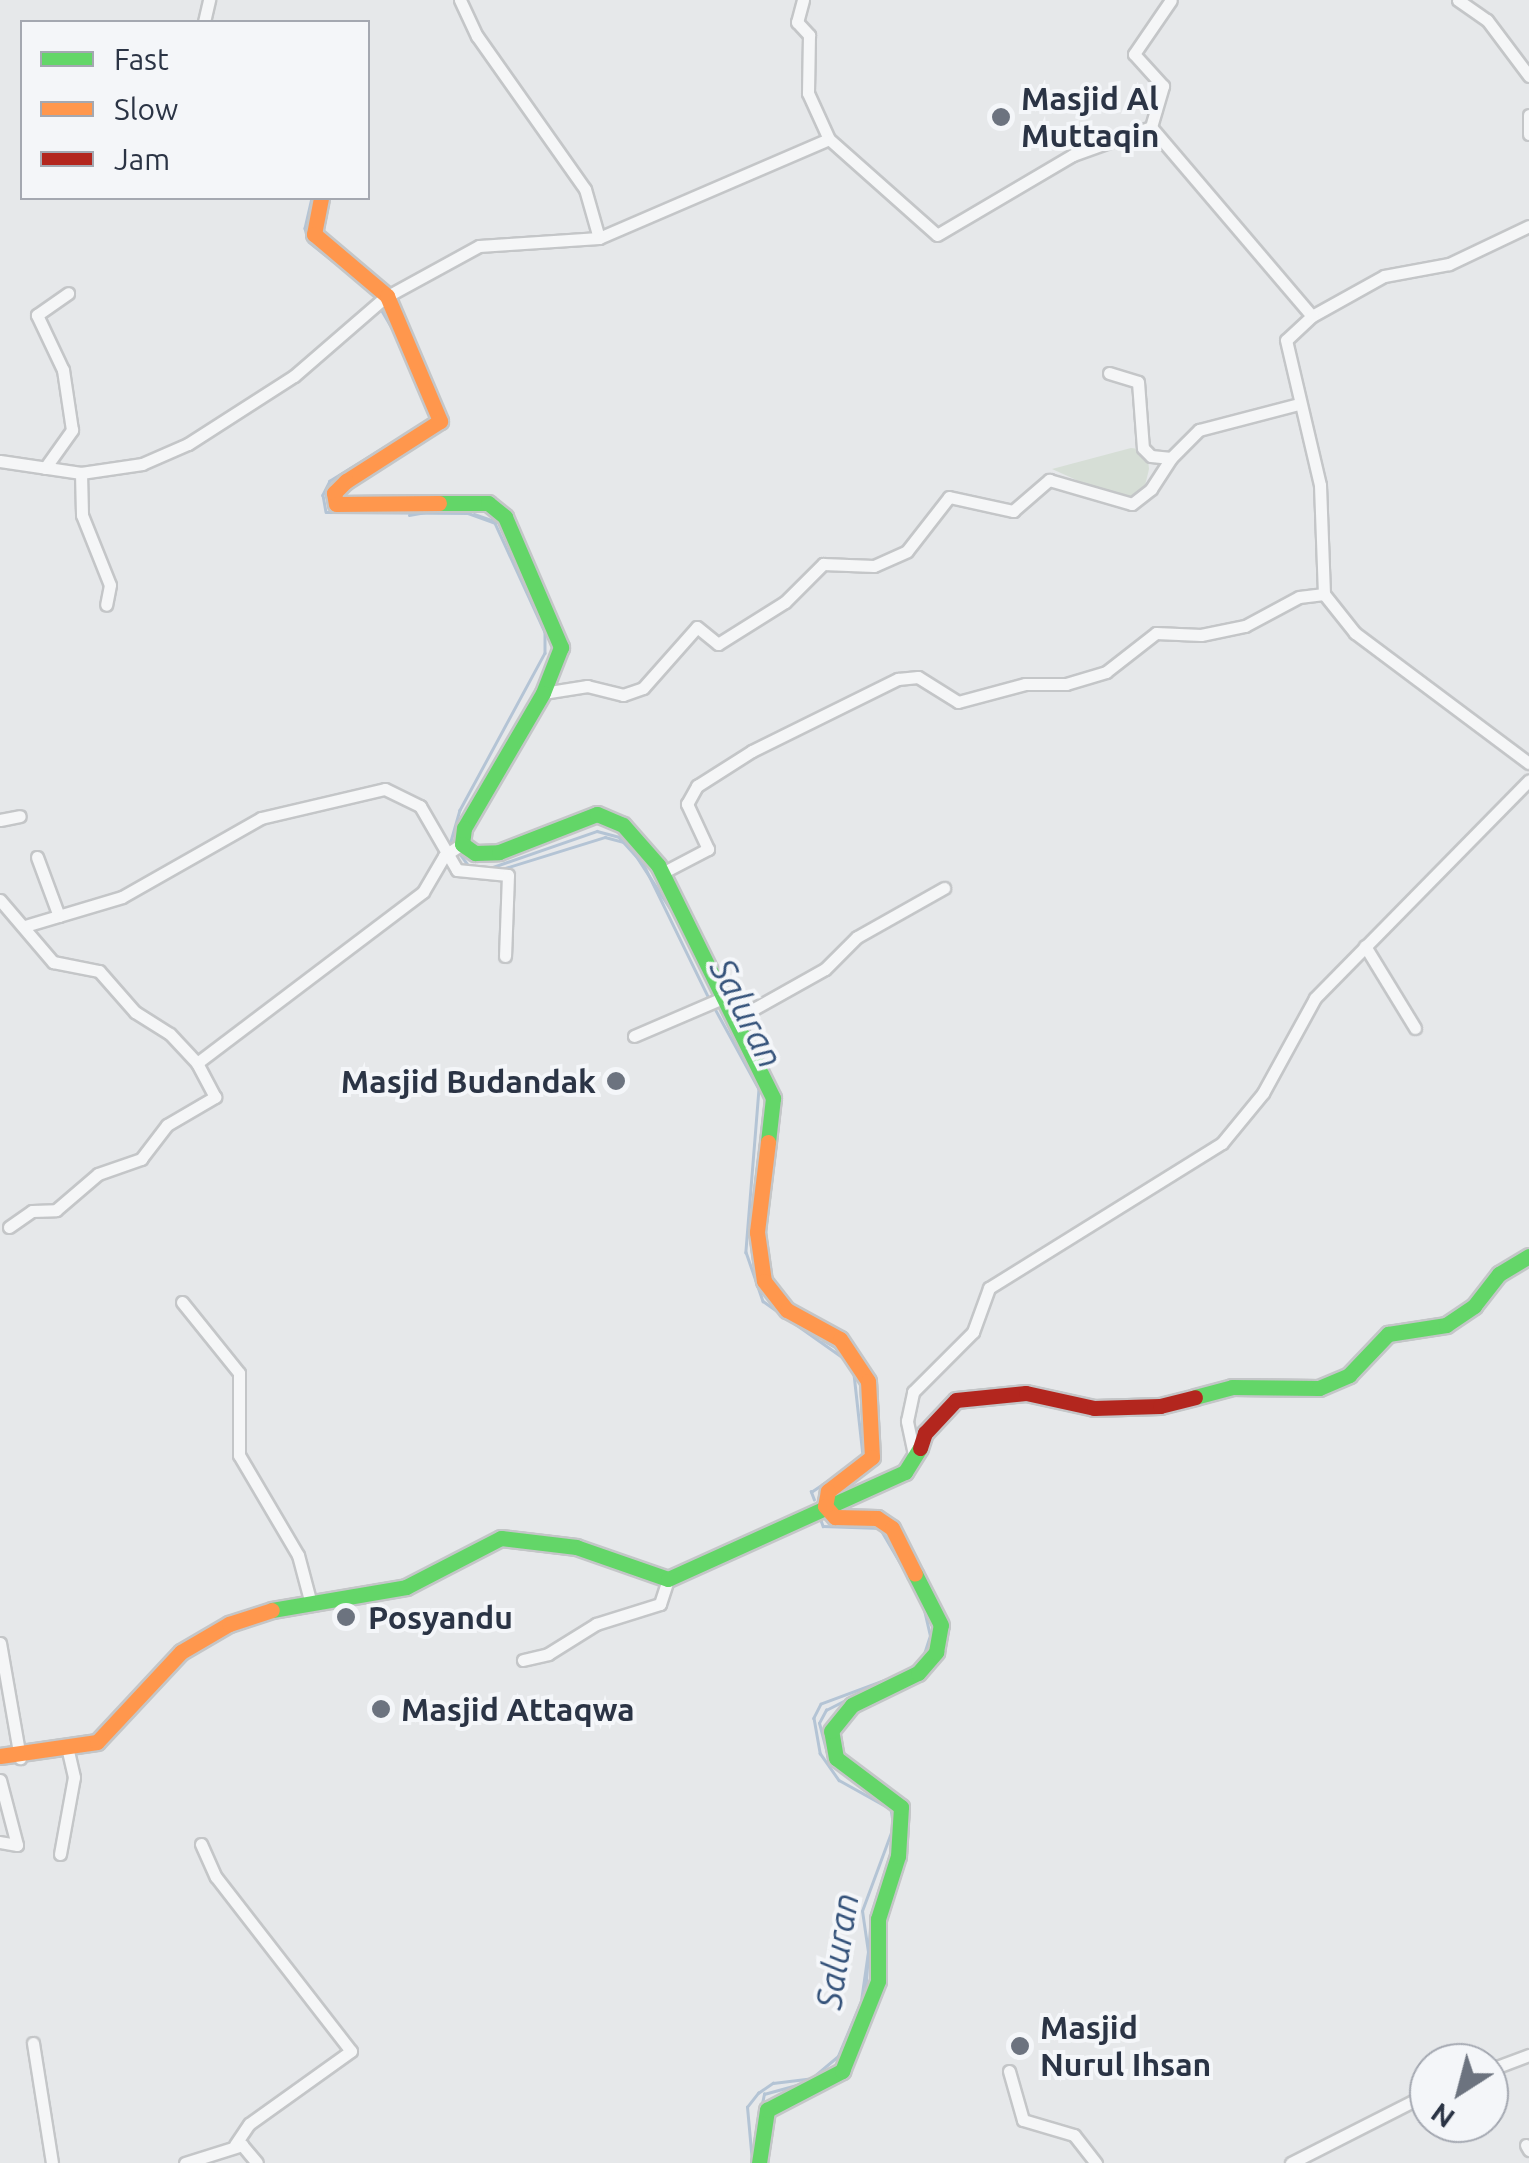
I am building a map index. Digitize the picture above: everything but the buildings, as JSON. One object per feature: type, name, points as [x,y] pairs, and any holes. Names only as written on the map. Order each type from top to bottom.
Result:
[{"type":"street","points":[[460,0],[477,36],[585,190],[598,238]]},
{"type":"street","points":[[804,0],[797,22],[809,35],[808,93],[832,141],[937,235],[1073,155],[1153,128],[1168,92],[1143,55],[1180,0]]},
{"type":"street","points":[[1153,128],[1164,86],[1134,54],[1149,42],[1171,0]]},
{"type":"street","points":[[1458,0],[1487,20],[1529,76]]},
{"type":"street","points":[[1529,115],[1529,134]]},
{"type":"street","points":[[1153,128],[1312,316]]},
{"type":"street","points":[[0,461],[81,473],[142,464],[188,444],[294,376],[359,316],[386,297],[479,246],[598,238],[832,141]]},
{"type":"street","points":[[197,1063],[423,892],[453,850],[543,693],[562,647],[505,517],[488,504],[467,500],[351,508],[334,501],[346,482],[440,421],[386,297],[314,234],[320,200]]},
{"type":"street","points":[[1529,226],[1449,264],[1397,271],[1312,316],[1286,340],[1320,485],[1324,594],[1355,633],[1529,763]]},
{"type":"street","points":[[45,468],[72,430],[63,370],[38,315],[68,293]]},
{"type":"street","points":[[1109,373],[1138,382],[1143,448],[1148,455],[1171,458]]},
{"type":"street","points":[[543,693],[587,686],[623,695],[644,688],[697,627],[718,644],[785,602],[822,564],[874,566],[907,551],[949,498],[1013,512],[1049,480],[1132,504],[1152,488],[1191,432],[1299,404]]},
{"type":"street","points":[[81,473],[82,516],[111,592],[106,605]]},
{"type":"street","points":[[662,873],[708,849],[686,802],[697,786],[752,751],[898,679],[918,677],[958,702],[1025,684],[1066,684],[1106,672],[1156,633],[1201,635],[1245,626],[1299,598],[1324,594]]},
{"type":"street","points":[[916,1462],[907,1421],[913,1392],[973,1332],[988,1288],[1222,1144],[1263,1093],[1316,998],[1529,780]]},
{"type":"street","points":[[26,926],[122,897],[261,818],[385,789],[420,806],[453,850],[465,874],[508,875],[505,956]]},
{"type":"street","points":[[453,850],[474,854],[499,852],[597,814],[613,817],[639,838],[662,873],[716,1001],[734,1020],[773,1098],[759,1269],[787,1310],[840,1338],[868,1381],[872,1457],[828,1491],[823,1507]]},
{"type":"street","points":[[0,820],[20,816]]},
{"type":"street","points":[[37,857],[59,916]]},
{"type":"street","points":[[734,1020],[814,976],[857,937],[944,888]]},
{"type":"street","points":[[0,900],[53,962],[92,968],[108,978],[135,1012],[170,1034],[197,1063],[215,1097],[167,1125],[141,1159],[98,1174],[56,1210],[32,1210],[9,1227]]},
{"type":"street","points":[[1365,946],[1416,1028]]},
{"type":"street","points":[[634,1036],[716,1001]]},
{"type":"street","points":[[0,1756],[20,1758],[68,1750],[105,1736],[159,1673],[208,1635],[261,1612],[406,1588],[501,1538],[576,1547],[668,1579],[800,1514],[880,1486],[916,1462],[925,1433],[945,1406],[990,1392],[1094,1408],[1160,1406],[1232,1387],[1320,1388],[1348,1375],[1388,1334],[1446,1325],[1474,1306],[1499,1274],[1529,1256]]},
{"type":"street","points":[[182,1302],[239,1373],[240,1455],[298,1556],[311,1604]]},
{"type":"street","points":[[758,2163],[768,2110],[838,2075],[860,2036],[878,1980],[878,1919],[898,1856],[901,1807],[836,1758],[833,1726],[852,1705],[918,1673],[940,1642],[936,1605],[892,1528],[878,1518],[835,1517],[823,1507]]},
{"type":"street","points":[[523,1660],[548,1654],[596,1624],[660,1604],[668,1579]]},
{"type":"street","points":[[0,1643],[20,1758]]},
{"type":"street","points":[[60,1854],[74,1777],[68,1750]]},
{"type":"street","points":[[0,1780],[17,1845],[0,1842]]},
{"type":"street","points":[[185,2163],[235,2145],[249,2124],[352,2051],[216,1878],[200,1844]]},
{"type":"street","points":[[33,2042],[51,2124],[52,2163]]},
{"type":"street","points":[[1009,2071],[1023,2120],[1074,2135],[1096,2163]]},
{"type":"street","points":[[1293,2162],[1409,2103]]},
{"type":"street","points":[[235,2145],[257,2163]]},
{"type":"shaded area","points":[[1131,448],[1147,450],[1149,469],[1144,490],[1123,501],[1052,469]]},
{"type":"waterway","name":"Saluran","points":[[312,200],[305,228],[308,240],[327,255]]},
{"type":"waterway","name":"Saluran","points":[[309,242],[357,280]]},
{"type":"waterway","name":"Saluran","points":[[381,309],[392,328]]},
{"type":"waterway","name":"Saluran","points":[[385,447],[330,481],[323,495],[326,512],[468,513],[495,523],[545,632],[545,653],[460,810],[450,846]]},
{"type":"waterway","name":"Saluran","points":[[409,515],[431,511]]},
{"type":"waterway","name":"Saluran","points":[[474,514],[494,521]]},
{"type":"waterway","name":"Saluran","points":[[490,868],[597,831],[619,837],[644,865],[709,998]]},
{"type":"waterway","points":[[499,870],[605,837],[628,843],[672,911]]},
{"type":"waterway","name":"Saluran","points":[[458,851],[468,865]]},
{"type":"waterway","name":"Saluran","points":[[713,1005],[759,1089],[746,1252],[763,1301],[845,1359]]},
{"type":"waterway","points":[[823,1340],[837,1348]]},
{"type":"waterway","name":"Saluran","points":[[854,1374],[863,1455]]},
{"type":"waterway","name":"Saluran","points":[[814,1500],[811,1492],[842,1471]]},
{"type":"waterway","name":"Saluran","points":[[818,1512],[823,1526],[880,1528],[905,1571]]},
{"type":"waterway","name":"Saluran","points":[[924,1609],[930,1636],[924,1654]]},
{"type":"waterway","name":"Saluran","points":[[886,1680],[821,1704],[814,1718],[820,1753],[839,1780],[891,1809],[893,1822]]},
{"type":"waterway","points":[[830,1765],[819,1723],[826,1710],[856,1695]]},
{"type":"waterway","name":"Saluran","points":[[752,2162],[747,2107],[758,2093],[773,2083],[812,2078],[838,2056],[861,2001],[868,1952],[862,1911],[892,1830]]},
{"type":"waterway","points":[[865,1994],[871,1914],[891,1851]]},
{"type":"waterway","name":"Saluran","points":[[757,2127],[764,2094],[804,2083]]},
{"type":"traffic: fast","points":[[439,503],[488,503],[505,517],[561,647],[543,693],[464,828],[462,844],[475,853],[499,852],[597,814],[623,825],[658,865],[773,1098],[768,1142]]},
{"type":"traffic: fast","points":[[1195,1397],[1232,1387],[1319,1388],[1349,1375],[1388,1334],[1446,1325],[1474,1306],[1499,1274],[1529,1256]]},
{"type":"traffic: fast","points":[[272,1610],[406,1587],[501,1538],[576,1547],[668,1579],[905,1472],[920,1448]]},
{"type":"traffic: fast","points":[[759,2163],[767,2110],[842,2071],[878,1981],[878,1919],[898,1856],[901,1807],[836,1758],[831,1731],[852,1705],[918,1673],[936,1652],[941,1625],[915,1574]]},
{"type":"traffic: slow","points":[[321,200],[314,234],[387,296],[440,421],[346,481],[334,493],[336,504],[439,503]]},
{"type":"traffic: slow","points":[[768,1142],[757,1232],[764,1281],[787,1310],[840,1339],[868,1381],[872,1457],[828,1491],[825,1506],[835,1517],[877,1518],[892,1528],[915,1574]]},
{"type":"traffic: slow","points":[[0,1756],[97,1742],[181,1652],[229,1624],[272,1610]]},
{"type":"traffic: jam","points":[[920,1448],[925,1433],[956,1400],[1026,1393],[1094,1408],[1160,1406],[1195,1397]]},
{"type":"place","name":"Masjid Al Muttaqin","points":[[1001,117]]},
{"type":"place","name":"Masjid Budandak","points":[[616,1081]]},
{"type":"place","name":"Posyandu","points":[[346,1617]]},
{"type":"place","name":"Masjid Attaqwa","points":[[381,1709]]},
{"type":"place","name":"Masjid Nurul Ihsan","points":[[1020,2046]]}]
